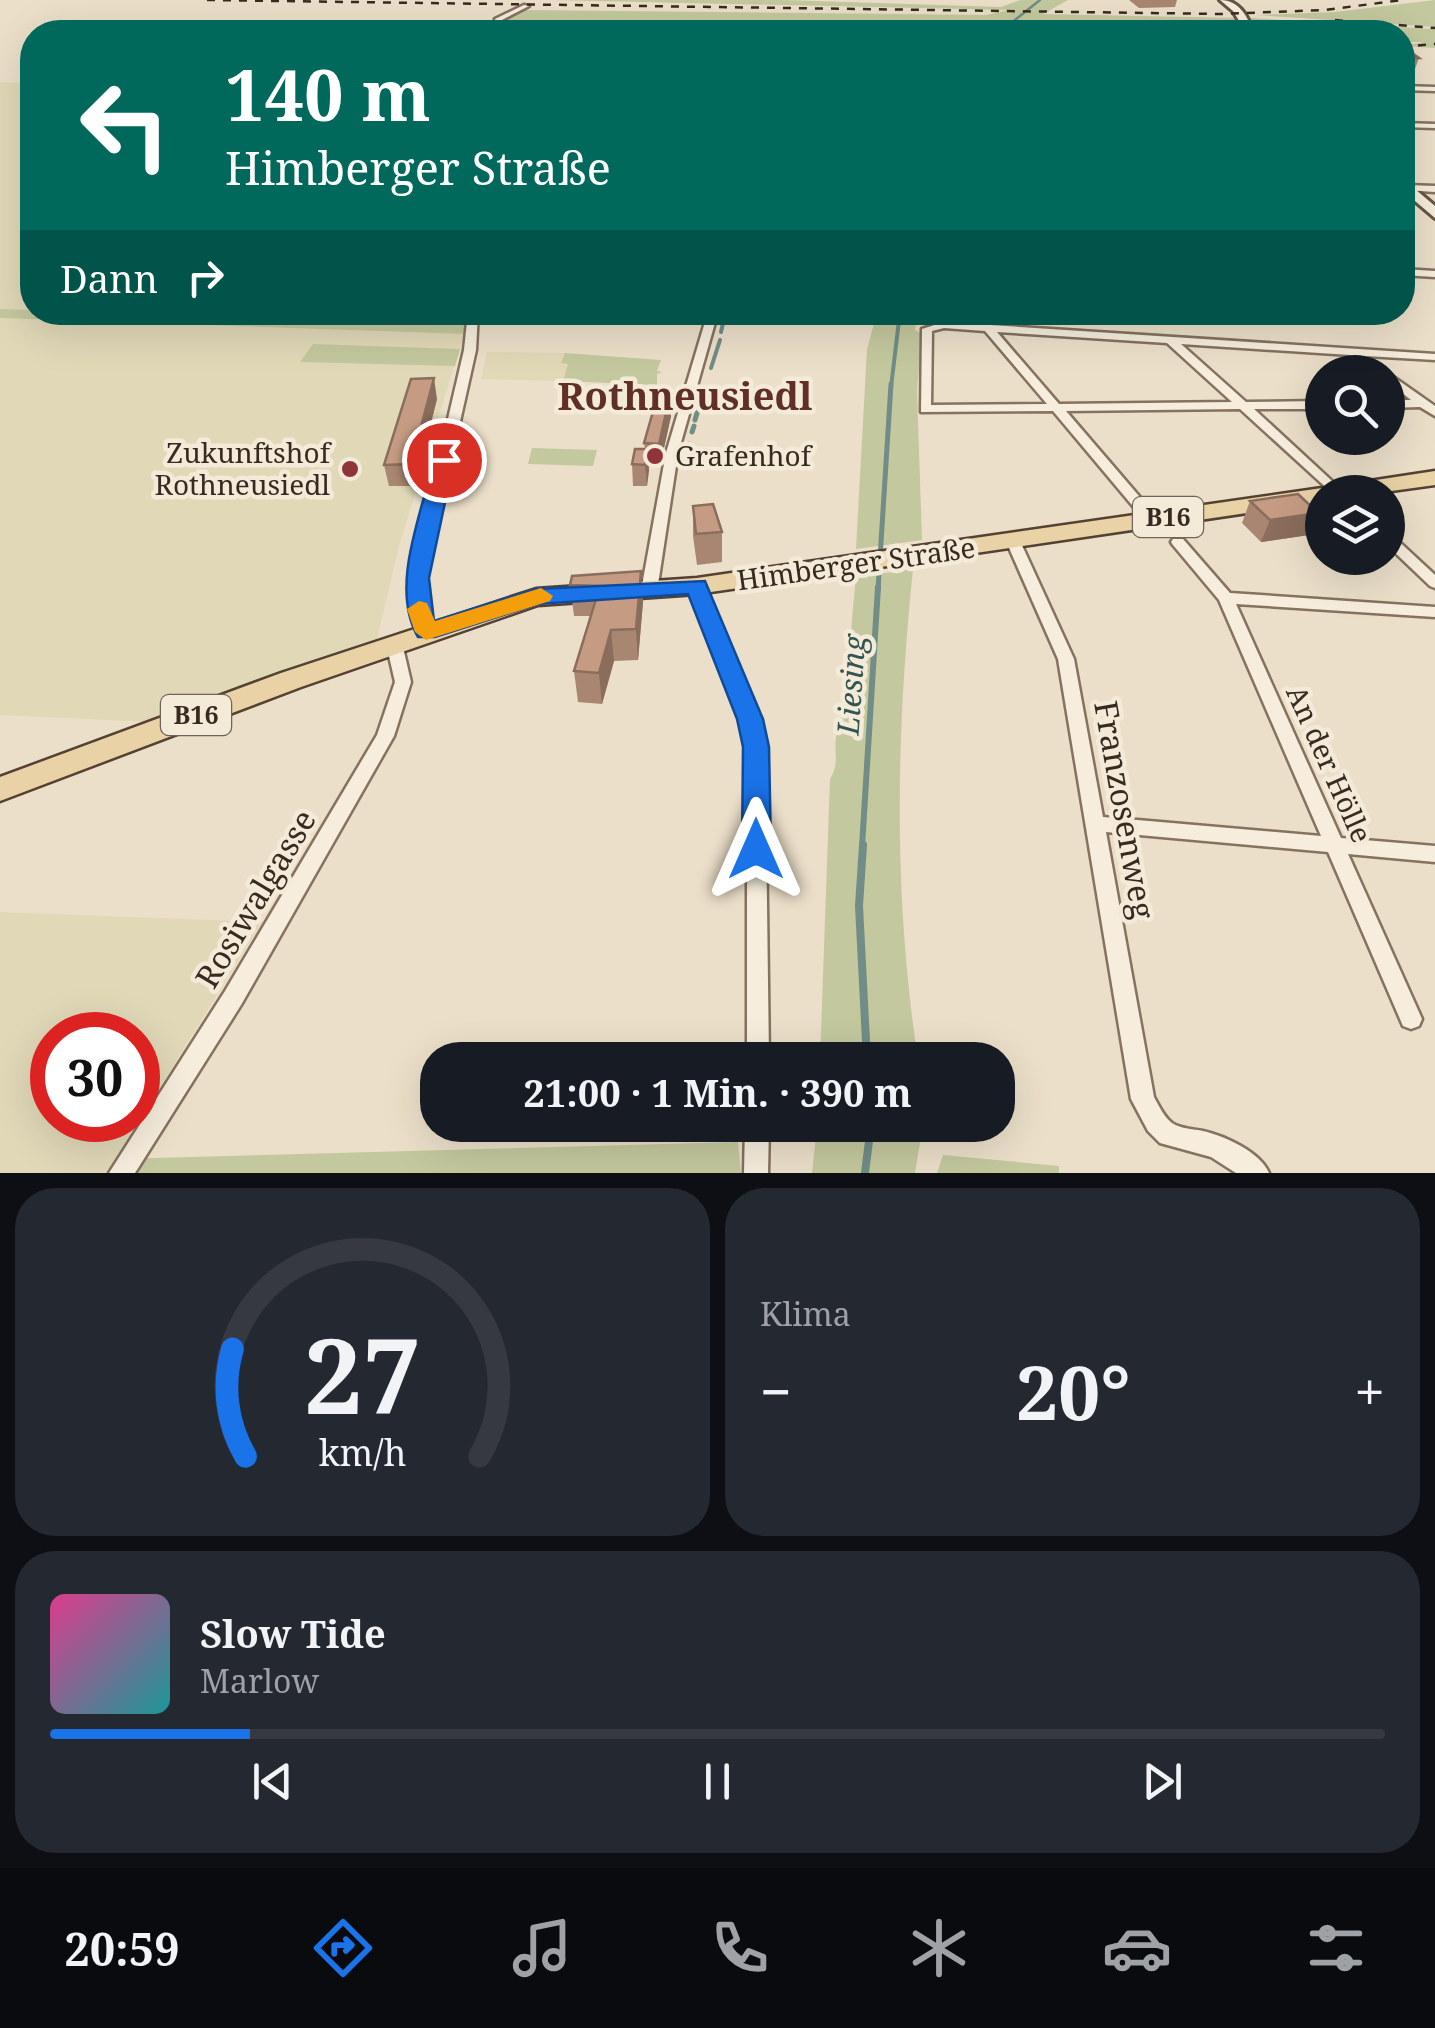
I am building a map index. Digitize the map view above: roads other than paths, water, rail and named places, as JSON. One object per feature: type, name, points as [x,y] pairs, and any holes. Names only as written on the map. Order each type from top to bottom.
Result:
[{"type":"main road","points":[[1224,0],[1238,9],[1244,20]]},
{"type":"main road","points":[[1415,195],[1435,214]]},
{"type":"main road","points":[[1405,482],[1435,478]]},
{"type":"main road","name":"Himberger Straße","points":[[0,790],[394,643],[536,596],[697,586],[1305,498]]},
{"type":"street","points":[[497,20],[526,6]]},
{"type":"street","points":[[426,632],[420,614],[418,578],[470,350],[472,325]]},
{"type":"street","points":[[649,586],[681,414],[709,325]]},
{"type":"street","points":[[1305,405],[925,408],[929,327],[1435,357]]},
{"type":"street","points":[[988,328],[1152,520]]},
{"type":"street","points":[[1169,340],[1321,475]]},
{"type":"street","points":[[1352,352],[1356,355]]},
{"type":"street","points":[[1405,390],[1435,412]]},
{"type":"street","points":[[1405,404],[1423,403]]},
{"type":"street","name":"Franzosenweg","points":[[1013,541],[1066,659],[1143,1099],[1153,1121],[1174,1141],[1212,1144],[1257,1173]]},
{"type":"street","name":"An der Hölle","points":[[1178,542],[1226,598],[1412,1019]]},
{"type":"street","points":[[1405,555],[1435,583]]},
{"type":"street","points":[[697,586],[750,719],[756,747],[758,1042]]},
{"type":"street","points":[[1226,598],[1435,612]]},
{"type":"street","name":"Rosiwalgasse","points":[[121,1173],[242,982],[384,736],[404,682],[394,643]]},
{"type":"street","points":[[1097,824],[1435,854]]},
{"type":"street","points":[[756,1173],[757,1142]]},
{"type":"waterway","name":"Liesing","points":[[1015,20],[1040,0]]},
{"type":"waterway","points":[[721,332],[723,325]]},
{"type":"waterway","name":"Liesing","points":[[891,387],[898,325]]},
{"type":"waterway","points":[[711,368],[720,340]]},
{"type":"waterway","name":"Liesing","points":[[878,590],[891,384]]},
{"type":"waterway","points":[[695,420],[701,399]]},
{"type":"waterway","points":[[692,432],[694,426]]},
{"type":"waterway","points":[[688,449],[689,444]]},
{"type":"waterway","name":"Liesing","points":[[862,847],[878,587]]},
{"type":"waterway","name":"Liesing","points":[[863,845],[859,906],[866,1042]]},
{"type":"waterway","name":"Liesing","points":[[865,1173],[869,1142]]},
{"type":"railway","points":[[207,0],[1221,14],[1324,10],[1403,0]]},
{"type":"railway","points":[[1415,26],[1435,28]]},
{"type":"railway","points":[[1415,46],[1435,44]]},
{"type":"place","name":"Grafenhof","points":[[655,456]]},
{"type":"place","name":"Zukunftshof Rothneusiedl","points":[[350,469]]},
{"type":"district","name":"Rothneusiedl","points":[[685,397]]}]
